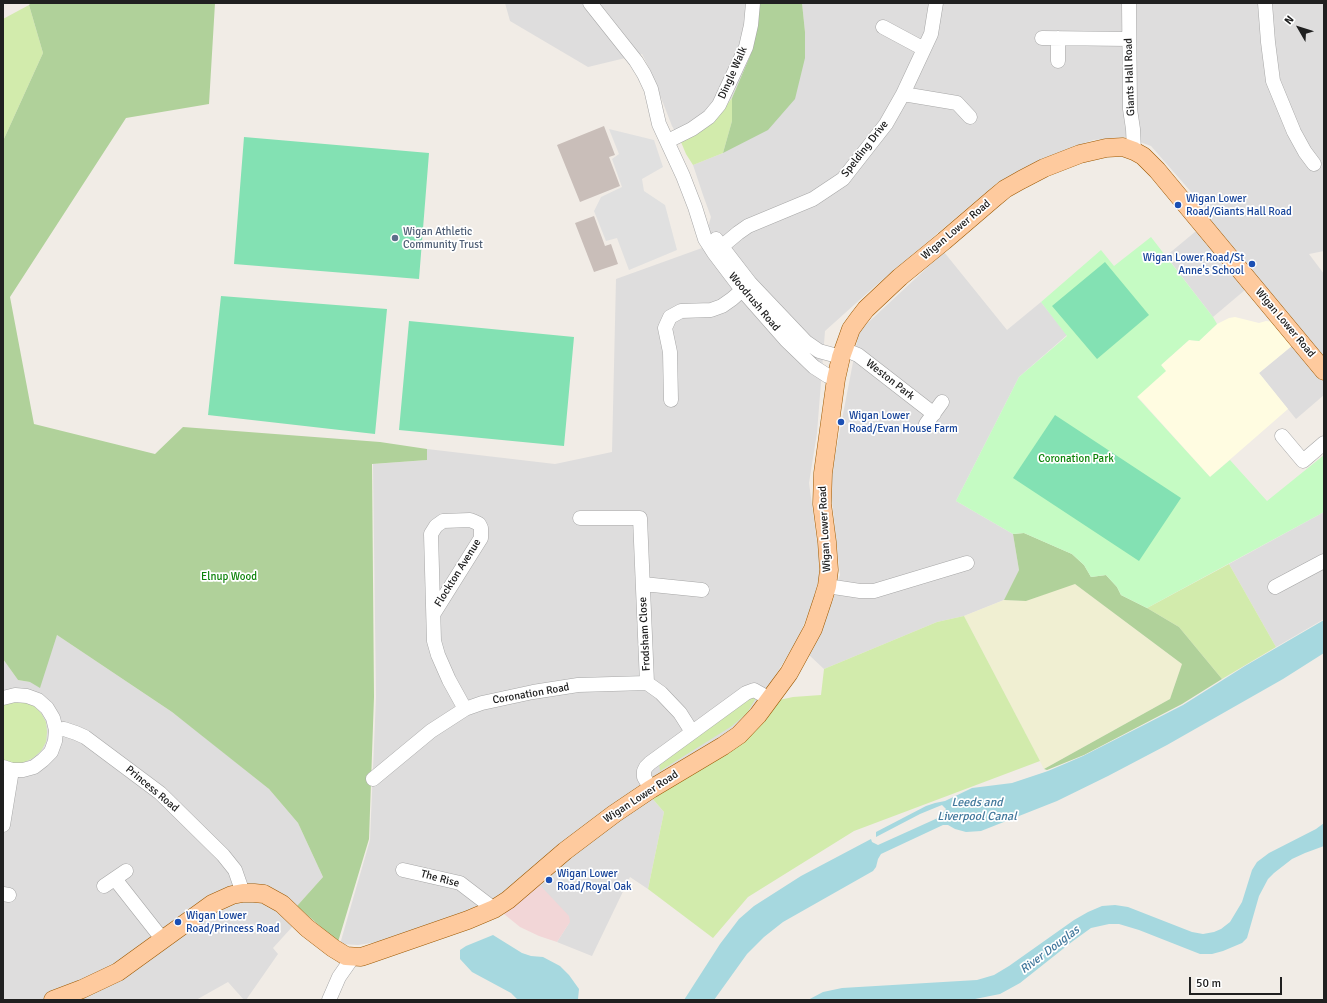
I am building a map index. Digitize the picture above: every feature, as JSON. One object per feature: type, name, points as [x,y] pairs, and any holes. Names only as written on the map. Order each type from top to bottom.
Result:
[{"type":"main road","name":"Wigan Lower Road","points":[[352,957],[361,957],[384,950],[468,920],[494,909],[508,900],[585,836],[651,789],[723,746],[738,735],[758,715],[788,673],[813,629],[827,586],[829,570],[821,488],[836,379],[842,353],[851,329],[859,318],[900,277],[1005,189],[1044,168],[1080,154],[1116,147],[1128,148],[1143,156],[1157,170],[1324,371]]},
{"type":"main road","points":[[53,1000],[82,990],[118,972],[212,904],[232,895],[243,893],[264,894],[277,901],[307,928],[333,948],[346,956],[352,957]]},
{"type":"street","points":[[590,3],[636,61],[644,74],[651,89],[659,124],[668,141]]},
{"type":"street","name":"Dingle Walk","points":[[668,141],[692,129],[709,117],[719,105],[746,47],[751,25],[753,3]]},
{"type":"street","name":"Spelding Drive","points":[[718,250],[748,226],[813,199],[843,179],[886,124],[903,94],[931,34],[936,3]]},
{"type":"street","name":"Giants Hall Road","points":[[1129,3],[1130,109],[1134,151]]},
{"type":"street","points":[[1265,3],[1273,81],[1294,132],[1305,152],[1314,164]]},
{"type":"street","points":[[883,27],[924,49]]},
{"type":"street","points":[[1042,38],[1129,39]]},
{"type":"street","points":[[1058,38],[1058,61]]},
{"type":"street","points":[[903,94],[957,103],[970,117]]},
{"type":"street","name":"Woodrush Road","points":[[668,141],[695,207],[705,239],[718,250],[791,345],[814,366],[828,376],[836,379]]},
{"type":"street","points":[[671,400],[665,385],[670,352],[665,328],[670,317],[680,311],[711,310],[722,306],[746,287]]},
{"type":"street","name":"Woodrush Road","points":[[746,287],[774,309],[813,347],[827,354],[842,353]]},
{"type":"street","name":"Weston Park","points":[[842,353],[858,356],[934,413]]},
{"type":"street","points":[[1282,436],[1303,461],[1324,443]]},
{"type":"street","name":"Frodsham Close","points":[[580,518],[640,518],[647,683]]},
{"type":"street","name":"Flockton Avenue","points":[[434,613],[481,538],[481,528],[475,522],[470,520],[443,521],[436,526],[431,534],[434,640],[438,655],[449,680],[466,709]]},
{"type":"street","points":[[1275,587],[1324,561]]},
{"type":"street","points":[[827,586],[860,591],[874,591],[960,562]]},
{"type":"street","name":"Frodsham Close","points":[[643,584],[702,590]]},
{"type":"street","points":[[647,683],[661,693],[680,713],[692,732]]},
{"type":"street","name":"Coronation Road","points":[[373,780],[431,731],[466,709],[482,703],[532,692],[578,685],[647,683]]},
{"type":"street","points":[[651,789],[644,777],[646,766],[750,691],[754,690],[759,692],[770,699]]},
{"type":"street","points":[[3,698],[15,695],[27,696],[38,700],[47,708],[53,718],[56,730],[55,741],[50,752],[34,767],[23,770],[7,768],[3,825]]},
{"type":"street","name":"Princess Road","points":[[56,730],[64,729],[84,737],[160,793],[223,855],[235,870],[243,893]]},
{"type":"street","name":"The Rise","points":[[403,870],[460,883],[494,909]]},
{"type":"street","points":[[115,879],[163,940]]},
{"type":"street","points":[[329,1000],[338,977],[352,957]]},
{"type":"shaded area","points":[[505,3],[758,3],[757,20],[750,56],[732,98],[719,115],[681,142],[672,126],[651,72],[642,54],[588,67],[510,21]]},
{"type":"shaded area","points":[[802,3],[1324,3],[1324,251],[1309,254],[1324,274],[1324,359],[1258,279],[1213,317],[1166,256],[1213,217],[1151,146],[1126,137],[1093,140],[1042,159],[997,183],[874,287],[825,331],[817,433],[809,483],[819,556],[819,578],[814,599],[798,639],[760,700],[741,724],[507,893],[449,919],[378,942],[358,945],[340,944],[370,840],[376,697],[373,464],[427,460],[427,449],[555,464],[612,452],[616,279],[702,248],[711,217],[693,165],[723,153],[805,32]]},
{"type":"shaded area","points":[[609,129],[654,140],[663,167],[642,179],[644,191],[665,205],[677,250],[629,270],[617,238],[606,241],[594,211],[601,197],[622,187],[612,159],[619,154]]},
{"type":"shaded area","points":[[944,252],[1007,330],[1041,302],[1067,335],[1019,377],[956,501],[1013,534],[1019,570],[1004,600],[964,616],[937,622],[824,669],[809,655],[840,575],[830,482],[859,331]]},
{"type":"shaded area","points":[[1235,317],[1259,323],[1266,321],[1276,322],[1293,345],[1259,373],[1288,409],[1210,477],[1137,396],[1165,371],[1161,365],[1189,340],[1199,341],[1217,324],[1229,318]]},
{"type":"shaded area","points":[[1293,345],[1324,382],[1324,395],[1296,419],[1259,373]]},
{"type":"shaded area","points":[[1324,512],[1324,619],[1276,647],[1229,564]]},
{"type":"shaded area","points":[[57,635],[172,712],[203,736],[269,789],[298,823],[323,877],[297,906],[293,926],[273,948],[278,954],[246,1000],[244,1000],[228,982],[196,1000],[3,1000],[3,659],[18,680],[30,682]]},
{"type":"shaded area","points":[[651,797],[664,812],[648,889],[630,877],[592,956],[557,942],[569,923],[538,883],[560,864]]},
{"type":"shaded area","points":[[538,883],[569,916],[570,922],[557,942],[539,936],[520,927],[504,914]]},
{"type":"green space","name":"Elnup Wood","points":[[31,3],[215,3],[209,104],[126,118],[10,297],[34,424],[155,454],[183,427],[380,442],[427,449],[427,460],[372,464],[374,697],[369,839],[338,942],[297,906],[323,877],[298,823],[269,789],[172,712],[57,635],[40,688],[30,682],[18,680],[3,659],[3,141],[43,53],[29,5]]},
{"type":"green space","points":[[758,3],[802,3],[805,32],[805,58],[795,99],[768,130],[723,153],[732,121],[732,98],[750,56],[757,20]]},
{"type":"green space","points":[[29,5],[43,53],[3,141],[3,19]]},
{"type":"green space","points":[[732,98],[732,121],[723,153],[693,165],[681,142],[719,115]]},
{"type":"green space","points":[[244,137],[429,153],[419,279],[234,264]]},
{"type":"green space","name":"Coronation Park","points":[[1151,237],[1217,324],[1199,341],[1189,340],[1161,365],[1166,371],[1137,397],[1210,477],[1230,460],[1267,501],[1324,455],[1324,512],[1147,608],[1121,595],[1117,587],[1106,575],[1091,577],[1084,565],[1072,554],[1024,533],[1013,534],[956,501],[1019,377],[1067,336],[1041,302],[1101,250],[1114,266]]},
{"type":"green space","points":[[1105,262],[1149,315],[1097,359],[1052,306]]},
{"type":"green space","points":[[221,296],[387,309],[375,434],[208,415]]},
{"type":"green space","points":[[409,321],[574,337],[564,446],[399,430]]},
{"type":"green space","points":[[1055,415],[1181,498],[1139,561],[1013,478]]},
{"type":"green space","points":[[1024,533],[1072,554],[1084,565],[1091,577],[1106,575],[1117,587],[1121,595],[1179,627],[1222,679],[1182,704],[1084,755],[1047,770],[1044,769],[1170,699],[1182,664],[1075,584],[1026,601],[1004,600],[1019,570],[1013,534]]},
{"type":"green space","points":[[1229,564],[1276,647],[1222,679],[1179,627],[1147,608]]},
{"type":"green space","points":[[1074,583],[1182,664],[1170,699],[1044,769],[964,616],[1004,600],[1026,601]]},
{"type":"green space","points":[[964,616],[1040,761],[854,831],[748,897],[713,938],[648,889],[664,812],[651,797],[747,737],[767,719],[779,700],[793,697],[821,695],[824,669],[937,622]]},
{"type":"green space","points":[[753,697],[756,698],[747,713],[732,726],[660,771],[659,763],[743,700]]},
{"type":"green space","points":[[26,702],[34,706],[41,713],[46,722],[46,742],[41,751],[33,758],[23,763],[3,761],[3,703]]},
{"type":"water","name":"Leeds and Liverpool Canal","points":[[1324,620],[1324,653],[1283,679],[1167,745],[1057,801],[981,831],[966,832],[948,825],[943,825],[881,854],[873,871],[783,922],[764,937],[747,954],[714,1000],[684,1000],[720,944],[739,919],[754,906],[801,876],[871,839],[872,842],[878,845],[940,817],[946,809],[942,805],[937,807],[920,814],[876,837],[876,832],[926,806],[945,801],[972,788],[1012,783],[1048,771],[1083,756],[1183,705],[1245,666]]},
{"type":"water","name":"River Douglas","points":[[1324,823],[1324,846],[1292,859],[1268,879],[1259,896],[1247,938],[1242,943],[1223,951],[1212,954],[1200,954],[1139,930],[1119,924],[1109,924],[1091,928],[1020,983],[1000,994],[970,1000],[808,1000],[823,992],[842,988],[977,980],[994,975],[1074,920],[1102,906],[1115,905],[1128,907],[1192,932],[1203,934],[1214,932],[1230,922],[1242,902],[1252,870],[1257,862],[1269,853],[1316,829]]},
{"type":"water","points":[[493,935],[522,953],[531,956],[543,957],[560,966],[569,975],[579,989],[578,999],[518,1000],[511,993],[472,972],[460,959],[460,950]]},
{"type":"building","points":[[604,126],[615,155],[609,157],[620,186],[580,202],[557,145]]},
{"type":"building","points":[[594,216],[605,246],[611,244],[618,264],[594,272],[575,223]]},
{"type":"place","name":"Wigan Lower Road/Giants Hall Road","points":[[1178,205]]},
{"type":"place","name":"Wigan Athletic Community Trust","points":[[395,238]]},
{"type":"place","name":"Wigan Lower Road/St Anne's School","points":[[1252,264]]},
{"type":"place","name":"Wigan Lower Road/Evan House Farm","points":[[841,422]]},
{"type":"place","name":"Wigan Lower Road/Royal Oak","points":[[549,880]]},
{"type":"place","name":"Wigan Lower Road/Princess Road","points":[[178,922]]}]
